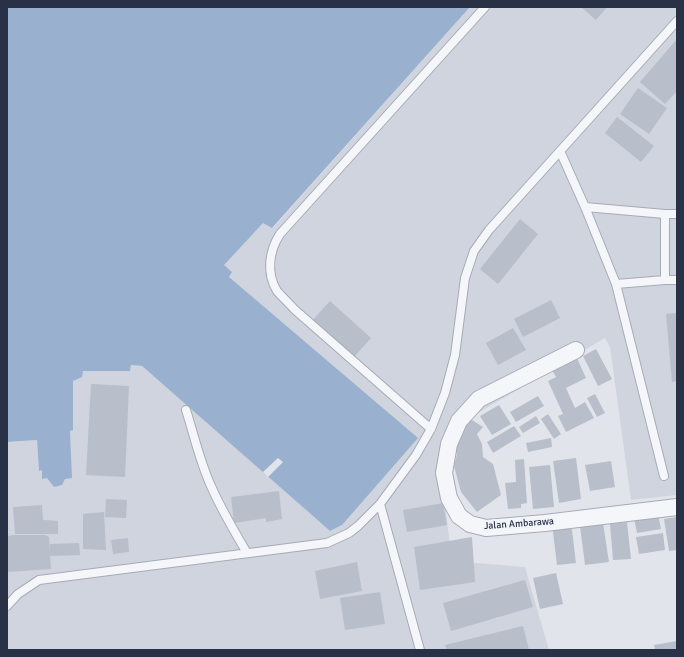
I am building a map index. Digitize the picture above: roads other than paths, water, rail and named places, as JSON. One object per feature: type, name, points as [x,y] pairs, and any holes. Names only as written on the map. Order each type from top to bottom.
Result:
[{"type":"street","name":"Jalan Ambarawa","points":[[576,350],[479,399],[459,421],[448,444],[444,473],[449,498],[459,516],[470,524],[486,528],[545,523],[677,507]]},
{"type":"lane","points":[[431,429],[294,310],[277,291],[271,278],[271,256],[274,242],[280,234],[485,7]]},
{"type":"lane","points":[[7,606],[18,594],[39,580],[327,543],[349,533],[358,526],[380,504],[416,455],[431,429],[445,393],[455,355],[465,278],[474,251],[489,230],[677,21]]},
{"type":"lane","points":[[560,151],[585,207],[616,284],[664,476]]},
{"type":"lane","points":[[585,207],[677,214]]},
{"type":"lane","points":[[665,214],[665,280]]},
{"type":"lane","points":[[616,284],[677,280]]},
{"type":"lane","points":[[186,410],[210,484],[226,517],[247,553]]},
{"type":"lane","points":[[380,504],[420,650]]},
{"type":"water","points":[[7,7],[470,7],[272,228],[263,223],[224,265],[232,272],[229,277],[418,438],[342,525],[330,531],[142,366],[131,365],[130,371],[83,371],[82,377],[73,381],[73,430],[70,431],[72,478],[65,479],[62,485],[54,487],[47,478],[42,479],[42,470],[39,471],[37,440],[7,442]]}]
